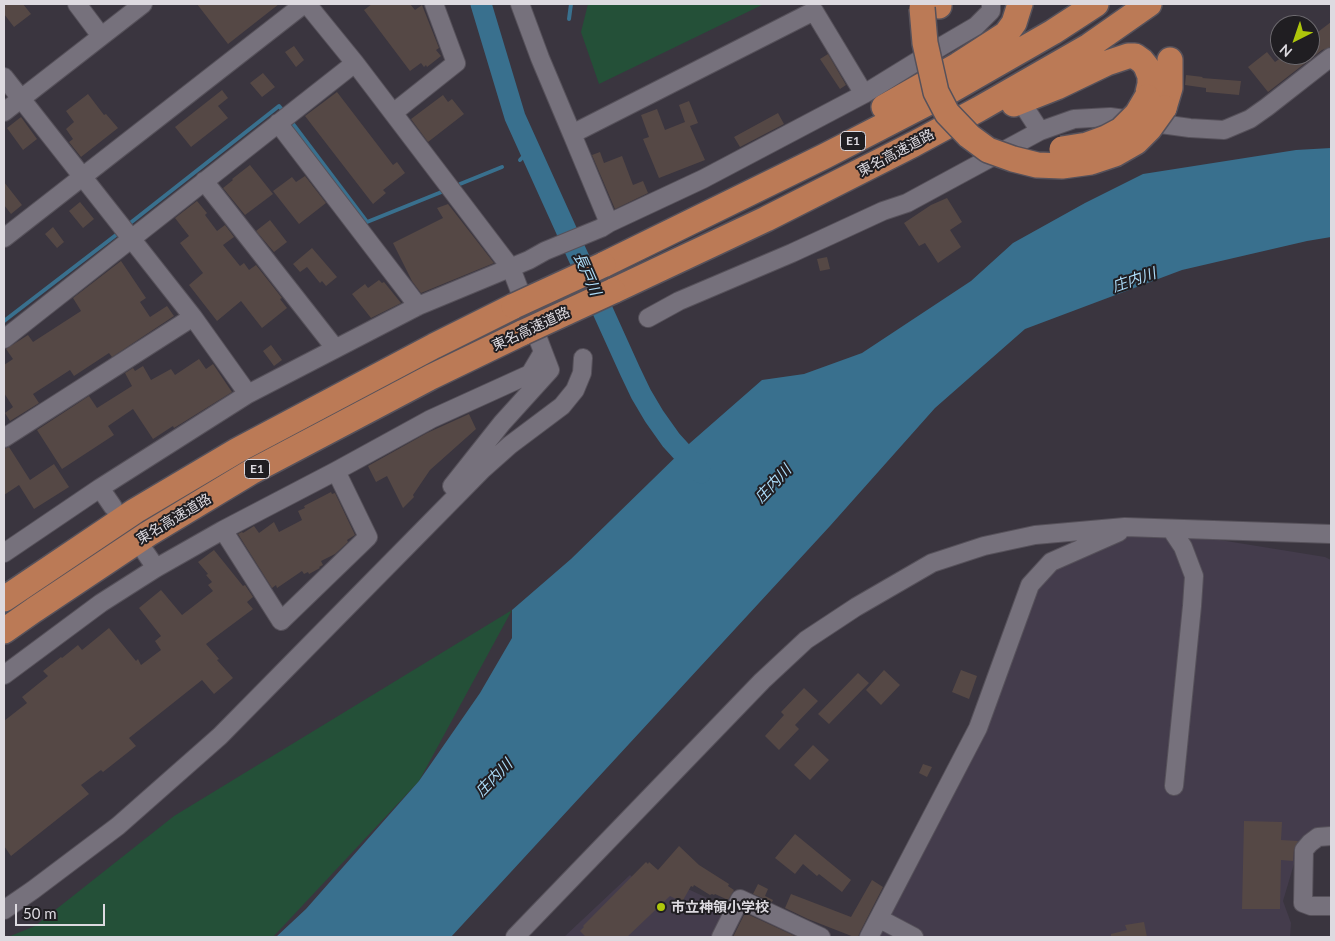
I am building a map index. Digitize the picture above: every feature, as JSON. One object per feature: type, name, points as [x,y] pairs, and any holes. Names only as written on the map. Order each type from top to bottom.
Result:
[{"type":"highway","points":[[640,248],[686,224],[988,46],[1006,34],[1014,23],[1020,4]]},
{"type":"highway","name":"東名高速道路","points":[[4,599],[136,511],[238,450],[434,346],[514,306],[640,248],[943,95],[1019,52],[1096,4]]},
{"type":"highway","name":"東名高速道路","points":[[4,632],[148,534],[251,472],[431,377],[766,219],[914,144],[1089,46],[1149,4]]},
{"type":"highway","points":[[931,6],[925,43],[936,92],[947,113],[969,136],[988,150],[1037,165],[1062,166],[1091,162],[1114,154],[1136,142],[1149,129],[1156,102],[1170,88],[1170,60]]},
{"type":"highway","points":[[914,144],[954,131],[1057,87],[1107,63],[1128,56],[1135,56],[1146,66],[1156,102]]},
{"type":"street","points":[[77,4],[101,36]]},
{"type":"street","points":[[4,112],[143,4]]},
{"type":"street","points":[[4,238],[306,4],[355,63],[511,268],[550,370],[502,423],[451,488],[447,506]]},
{"type":"street","points":[[393,113],[456,64],[434,4]]},
{"type":"street","points":[[520,4],[572,134],[605,226]]},
{"type":"street","points":[[4,553],[100,488],[248,394],[418,306],[511,268],[545,251],[605,226],[864,94],[942,46],[980,33],[991,11],[990,4]]},
{"type":"street","points":[[572,134],[814,11],[864,94]]},
{"type":"street","points":[[648,318],[679,301],[792,254],[884,211],[907,203],[1040,131],[1074,119],[1110,117],[1190,128],[1224,130],[1250,119],[1262,111],[1331,57]]},
{"type":"street","points":[[4,339],[355,63]]},
{"type":"street","points":[[4,77],[193,317],[248,394]]},
{"type":"street","points":[[1028,111],[1040,131]]},
{"type":"street","points":[[283,119],[418,306]]},
{"type":"street","points":[[204,181],[335,348]]},
{"type":"street","points":[[4,438],[193,317]]},
{"type":"street","points":[[4,675],[101,603],[156,568],[431,419],[530,374],[543,352]]},
{"type":"street","points":[[4,910],[118,826],[220,736],[483,469],[510,445],[562,406],[575,390],[582,373],[583,358]]},
{"type":"street","points":[[223,530],[281,621],[368,537],[336,471]]},
{"type":"street","points":[[100,488],[114,507]]},
{"type":"street","points":[[869,937],[978,728],[1030,586],[1051,562],[1117,533],[1125,527]]},
{"type":"street","points":[[515,937],[762,681],[806,640],[856,607],[932,563],[984,546],[1035,535],[1125,527],[1331,534]]},
{"type":"street","points":[[1171,529],[1183,547],[1194,576],[1174,786]]},
{"type":"street","points":[[145,552],[156,568]]},
{"type":"street","points":[[1331,836],[1318,837],[1304,850],[1303,903],[1311,906],[1331,906]]},
{"type":"street","points":[[721,937],[740,899],[821,937]]},
{"type":"street","points":[[880,918],[914,937]]},
{"type":"shaded area","points":[[1138,533],[1189,535],[1325,557],[1331,560],[1331,831],[1302,837],[1283,901],[1291,923],[1290,937],[879,937],[1035,588],[1053,567]]},
{"type":"shaded area","name":"市立神領小学校","points":[[630,875],[660,905],[677,884],[729,908],[715,937],[564,937]]},
{"type":"green space","points":[[588,4],[764,4],[599,84],[581,32]]},
{"type":"green space","points":[[512,610],[419,781],[273,937],[8,937],[35,926],[174,816]]},
{"type":"water","name":"庄内川","points":[[1331,148],[1331,237],[1182,270],[1025,329],[935,408],[830,526],[451,937],[276,937],[306,909],[419,781],[480,693],[512,638],[512,610],[571,559],[690,443],[762,380],[804,374],[862,353],[971,281],[1013,243],[1085,203],[1143,174],[1296,150]]},
{"type":"building","points":[[4,4],[23,4],[31,14],[14,27],[4,14]]},
{"type":"building","points":[[197,4],[279,4],[228,44]]},
{"type":"building","points":[[372,4],[410,4],[415,10],[422,5],[439,48],[436,50],[441,56],[427,67],[426,65],[424,67],[421,63],[410,71],[364,10]]},
{"type":"building","points":[[1331,22],[1331,47],[1320,52],[1320,30]]},
{"type":"building","points":[[294,46],[304,60],[296,67],[285,52]]},
{"type":"building","points":[[1267,52],[1270,56],[1270,65],[1303,65],[1268,92],[1248,67]]},
{"type":"building","points":[[828,54],[846,85],[840,89],[820,59]]},
{"type":"building","points":[[263,73],[275,87],[262,97],[250,83]]},
{"type":"building","points":[[1186,75],[1241,81],[1239,95],[1206,92],[1206,88],[1185,85]]},
{"type":"building","points":[[222,90],[228,98],[218,106],[228,118],[191,147],[175,127]]},
{"type":"building","points":[[337,92],[393,165],[397,162],[405,173],[383,190],[386,193],[373,204],[305,116]]},
{"type":"building","points":[[88,94],[104,115],[106,114],[118,128],[81,157],[69,142],[73,139],[66,129],[74,122],[66,111]]},
{"type":"building","points":[[443,95],[448,102],[452,99],[464,114],[428,142],[411,119]]},
{"type":"building","points":[[689,101],[698,123],[690,126],[705,160],[659,178],[643,139],[649,137],[641,115],[657,109],[665,130],[685,122],[679,105]]},
{"type":"building","points":[[778,113],[784,124],[740,147],[734,137]]},
{"type":"building","points":[[21,117],[37,139],[23,150],[7,128]]},
{"type":"building","points":[[600,152],[604,163],[622,156],[633,185],[643,181],[648,193],[615,209],[592,155]]},
{"type":"building","points":[[250,165],[273,194],[245,215],[223,188]]},
{"type":"building","points":[[305,176],[326,203],[299,224],[273,191],[292,177],[296,182]]},
{"type":"building","points":[[4,182],[22,205],[11,214],[4,205]]},
{"type":"building","points":[[947,198],[962,222],[950,230],[961,247],[938,263],[925,243],[919,246],[904,223],[931,205]]},
{"type":"building","points":[[197,201],[207,213],[205,215],[217,231],[225,225],[234,237],[223,245],[240,266],[244,263],[249,270],[256,265],[282,298],[280,299],[287,308],[262,328],[241,301],[217,321],[189,285],[203,273],[180,243],[189,236],[175,218]]},
{"type":"building","points":[[80,202],[94,219],[83,228],[69,211]]},
{"type":"building","points":[[448,204],[494,263],[421,293],[412,281],[393,243],[443,218],[437,208]]},
{"type":"building","points":[[270,220],[287,242],[274,252],[256,231]]},
{"type":"building","points":[[53,227],[64,242],[57,248],[45,234]]},
{"type":"building","points":[[312,248],[337,277],[326,286],[322,281],[320,283],[307,267],[300,272],[293,264]]},
{"type":"building","points":[[827,257],[830,269],[820,271],[817,259]]},
{"type":"building","points":[[121,261],[146,298],[140,302],[150,317],[167,306],[174,316],[112,357],[109,353],[74,376],[70,370],[33,394],[39,403],[10,421],[5,413],[13,407],[4,393],[4,365],[13,359],[6,349],[28,335],[33,342],[81,311],[73,298]]},
{"type":"building","points":[[379,280],[382,283],[384,282],[401,303],[371,318],[352,294],[365,284],[368,288]]},
{"type":"building","points":[[271,345],[282,360],[274,366],[263,351]]},
{"type":"building","points":[[199,359],[206,369],[213,364],[232,392],[153,439],[133,409],[108,426],[114,435],[62,469],[37,430],[89,396],[97,408],[132,386],[125,373],[133,368],[135,371],[143,366],[151,380],[171,369],[175,375]]},
{"type":"building","points":[[469,414],[476,429],[430,470],[413,495],[414,497],[403,508],[387,476],[376,482],[368,466],[427,433]]},
{"type":"building","points":[[9,447],[30,480],[54,464],[69,487],[34,509],[19,485],[4,495],[4,449]]},
{"type":"building","points":[[331,492],[332,494],[335,493],[355,535],[347,540],[348,542],[335,554],[321,561],[323,565],[320,568],[309,574],[308,572],[304,574],[302,571],[277,588],[276,585],[272,588],[238,534],[254,526],[259,533],[274,522],[279,532],[302,520],[298,511],[305,508],[304,506]]},
{"type":"building","points":[[214,550],[243,586],[245,585],[253,597],[247,602],[253,609],[206,644],[233,678],[214,694],[202,680],[129,738],[136,746],[103,772],[101,770],[81,785],[89,794],[11,856],[4,846],[4,721],[27,703],[22,697],[48,676],[43,671],[78,645],[82,650],[109,628],[136,661],[138,659],[141,665],[161,650],[155,641],[161,636],[139,608],[161,590],[182,615],[213,591],[208,585],[212,582],[206,575],[208,574],[198,562]]},
{"type":"building","points":[[884,670],[900,685],[881,705],[866,690]]},
{"type":"building","points":[[961,670],[977,676],[969,699],[952,692]]},
{"type":"building","points":[[858,673],[869,683],[829,724],[818,714]]},
{"type":"building","points":[[804,688],[818,701],[795,725],[799,729],[779,750],[765,736],[784,715],[781,712]]},
{"type":"building","points":[[813,745],[829,760],[810,780],[794,765]]},
{"type":"building","points":[[923,764],[932,767],[927,777],[919,773]]},
{"type":"building","points":[[1244,821],[1282,822],[1281,840],[1298,841],[1294,849],[1293,861],[1281,860],[1280,909],[1242,909]]},
{"type":"building","points":[[795,834],[851,880],[842,892],[819,874],[817,876],[803,864],[795,874],[775,858]]},
{"type":"building","points":[[679,846],[699,865],[729,884],[728,886],[734,890],[728,900],[715,894],[710,895],[694,885],[693,887],[691,886],[682,902],[670,896],[627,937],[586,937],[580,931],[646,862],[648,864],[649,862],[658,870]]},
{"type":"building","points":[[872,880],[883,887],[858,937],[808,919],[785,908],[791,894],[851,917]]},
{"type":"building","points":[[758,884],[768,889],[765,896],[773,900],[772,902],[753,894]]},
{"type":"building","points":[[745,913],[797,937],[733,937]]},
{"type":"building","points":[[1144,922],[1147,937],[1111,937],[1111,934],[1127,930],[1125,925]]},
{"type":"waterway","name":"長戸川","points":[[481,4],[515,117],[630,371],[654,416],[671,440],[701,473]]},
{"type":"waterway","points":[[569,19],[571,4]]},
{"type":"waterway","points":[[129,224],[279,106],[285,113]]},
{"type":"waterway","points":[[290,120],[367,222],[444,191]]},
{"type":"waterway","points":[[520,160],[530,149]]},
{"type":"waterway","points":[[460,184],[502,167]]},
{"type":"waterway","points":[[4,321],[116,235]]},
{"type":"place","name":"市立神領小学校","points":[[661,907]]}]
